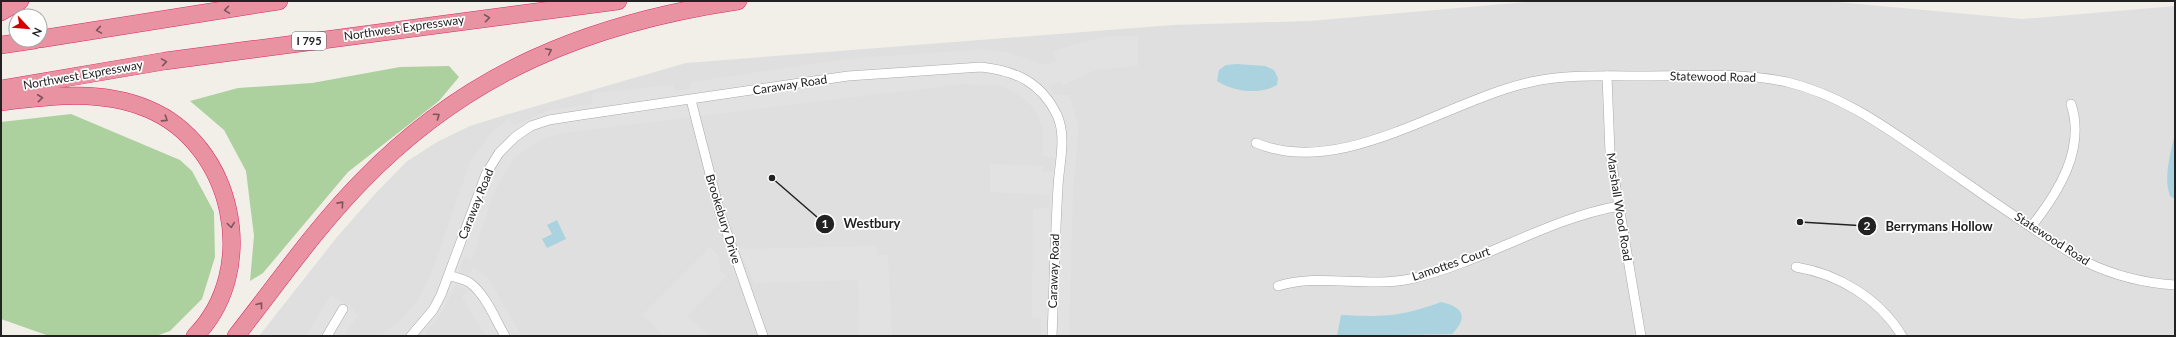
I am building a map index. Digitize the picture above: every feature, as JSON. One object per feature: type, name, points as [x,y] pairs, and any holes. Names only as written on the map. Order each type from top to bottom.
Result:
[{"type":"highway","points":[[1,12],[20,1]]},
{"type":"highway","points":[[48,38],[279,1]]},
{"type":"highway","name":"Northwest Expressway","points":[[1,89],[173,60],[618,1]]},
{"type":"highway","points":[[236,336],[322,226],[360,182],[424,125],[460,100],[503,73],[558,47],[596,32],[653,16],[738,1]]},
{"type":"highway","points":[[1,102],[42,97],[104,97],[149,109],[166,119],[199,146],[212,167],[224,192],[232,232],[232,254],[228,276],[220,297],[210,317],[195,336]]},
{"type":"street","name":"Caraway Road","points":[[411,336],[433,310],[449,276],[486,174],[499,153],[515,137],[531,126],[549,120],[848,76],[964,67],[1002,69],[1030,81],[1048,101],[1057,116],[1061,132],[1052,336]]},
{"type":"street","name":"Statewood Road","points":[[1256,143],[1274,150],[1291,152],[1314,152],[1346,147],[1375,140],[1508,88],[1533,81],[1558,78],[1607,76],[1735,75],[1764,78],[1811,89],[1847,104],[1874,120],[2070,253],[2102,270],[2142,281],[2175,285]]},
{"type":"street","name":"Marshall Wood Road","points":[[1607,76],[1610,153],[1642,336]]},
{"type":"street","name":"Brookebury Drive","points":[[692,100],[720,213],[763,336]]},
{"type":"street","points":[[2031,227],[2061,184],[2073,151],[2076,119],[2071,104]]},
{"type":"street","name":"Lamottes Court","points":[[1278,286],[1293,281],[1366,283],[1409,279],[1464,262],[1573,217],[1619,206]]},
{"type":"street","points":[[1796,267],[1816,270],[1837,278],[1870,299],[1884,312],[1902,336]]},
{"type":"street","points":[[449,276],[469,283],[483,297],[505,336]]},
{"type":"street","points":[[327,336],[343,309]]},
{"type":"shaded area","points":[[1538,1],[1837,2],[2022,19],[2175,6],[2175,336],[259,336],[337,237],[374,195],[406,162],[437,142],[470,126],[686,63],[1173,25],[1310,21]]},
{"type":"shaded area","points":[[1138,36],[1138,66],[1096,70],[1063,85],[1060,81],[1050,87],[1054,94],[1069,95],[1079,127],[1073,191],[1069,336],[1041,336],[1041,318],[1032,318],[1033,209],[1049,208],[1050,195],[990,192],[990,164],[1043,166],[1043,172],[1053,172],[1054,158],[1043,156],[1042,127],[1037,113],[1027,101],[1014,92],[1000,86],[962,84],[570,132],[545,138],[527,148],[513,160],[493,194],[472,260],[464,257],[459,272],[469,275],[473,267],[487,277],[522,336],[486,336],[462,297],[468,290],[456,285],[440,315],[425,333],[427,336],[383,336],[382,334],[397,324],[419,299],[434,266],[470,162],[490,134],[509,118],[514,126],[549,110],[592,104],[593,93],[673,85],[675,91],[690,89],[691,82],[845,59],[984,49],[1007,52],[1045,65],[1056,61],[1053,51],[1102,37]]},
{"type":"shaded area","points":[[877,246],[877,255],[888,255],[892,336],[859,336],[858,280],[754,283],[739,249]]},
{"type":"shaded area","points":[[710,247],[718,255],[721,271],[727,276],[687,316],[710,336],[664,336],[642,315]]},
{"type":"shaded area","points":[[330,296],[351,306],[358,316],[344,336],[306,336]]},
{"type":"green space","points":[[449,66],[459,77],[439,101],[348,172],[263,273],[250,281],[254,236],[246,171],[224,130],[190,101],[238,88],[312,83],[400,67]]},
{"type":"green space","points":[[71,114],[180,160],[192,171],[214,212],[215,257],[202,299],[170,331],[156,336],[49,336],[1,319],[1,122]]},
{"type":"water","points":[[1237,64],[1265,66],[1274,70],[1278,78],[1277,85],[1262,90],[1247,91],[1231,88],[1217,81],[1219,70],[1226,65]]},
{"type":"water","points":[[2175,132],[2175,199],[2170,196],[2167,172]]},
{"type":"water","points":[[557,220],[566,239],[547,248],[542,239],[552,234],[547,225]]},
{"type":"water","points":[[1441,302],[1459,310],[1461,314],[1461,323],[1452,334],[1337,336],[1341,315],[1391,315],[1414,311]]},
{"type":"place","name":"Westbury","points":[[772,178]]},
{"type":"place","name":"Berrymans Hollow","points":[[1800,222]]}]
